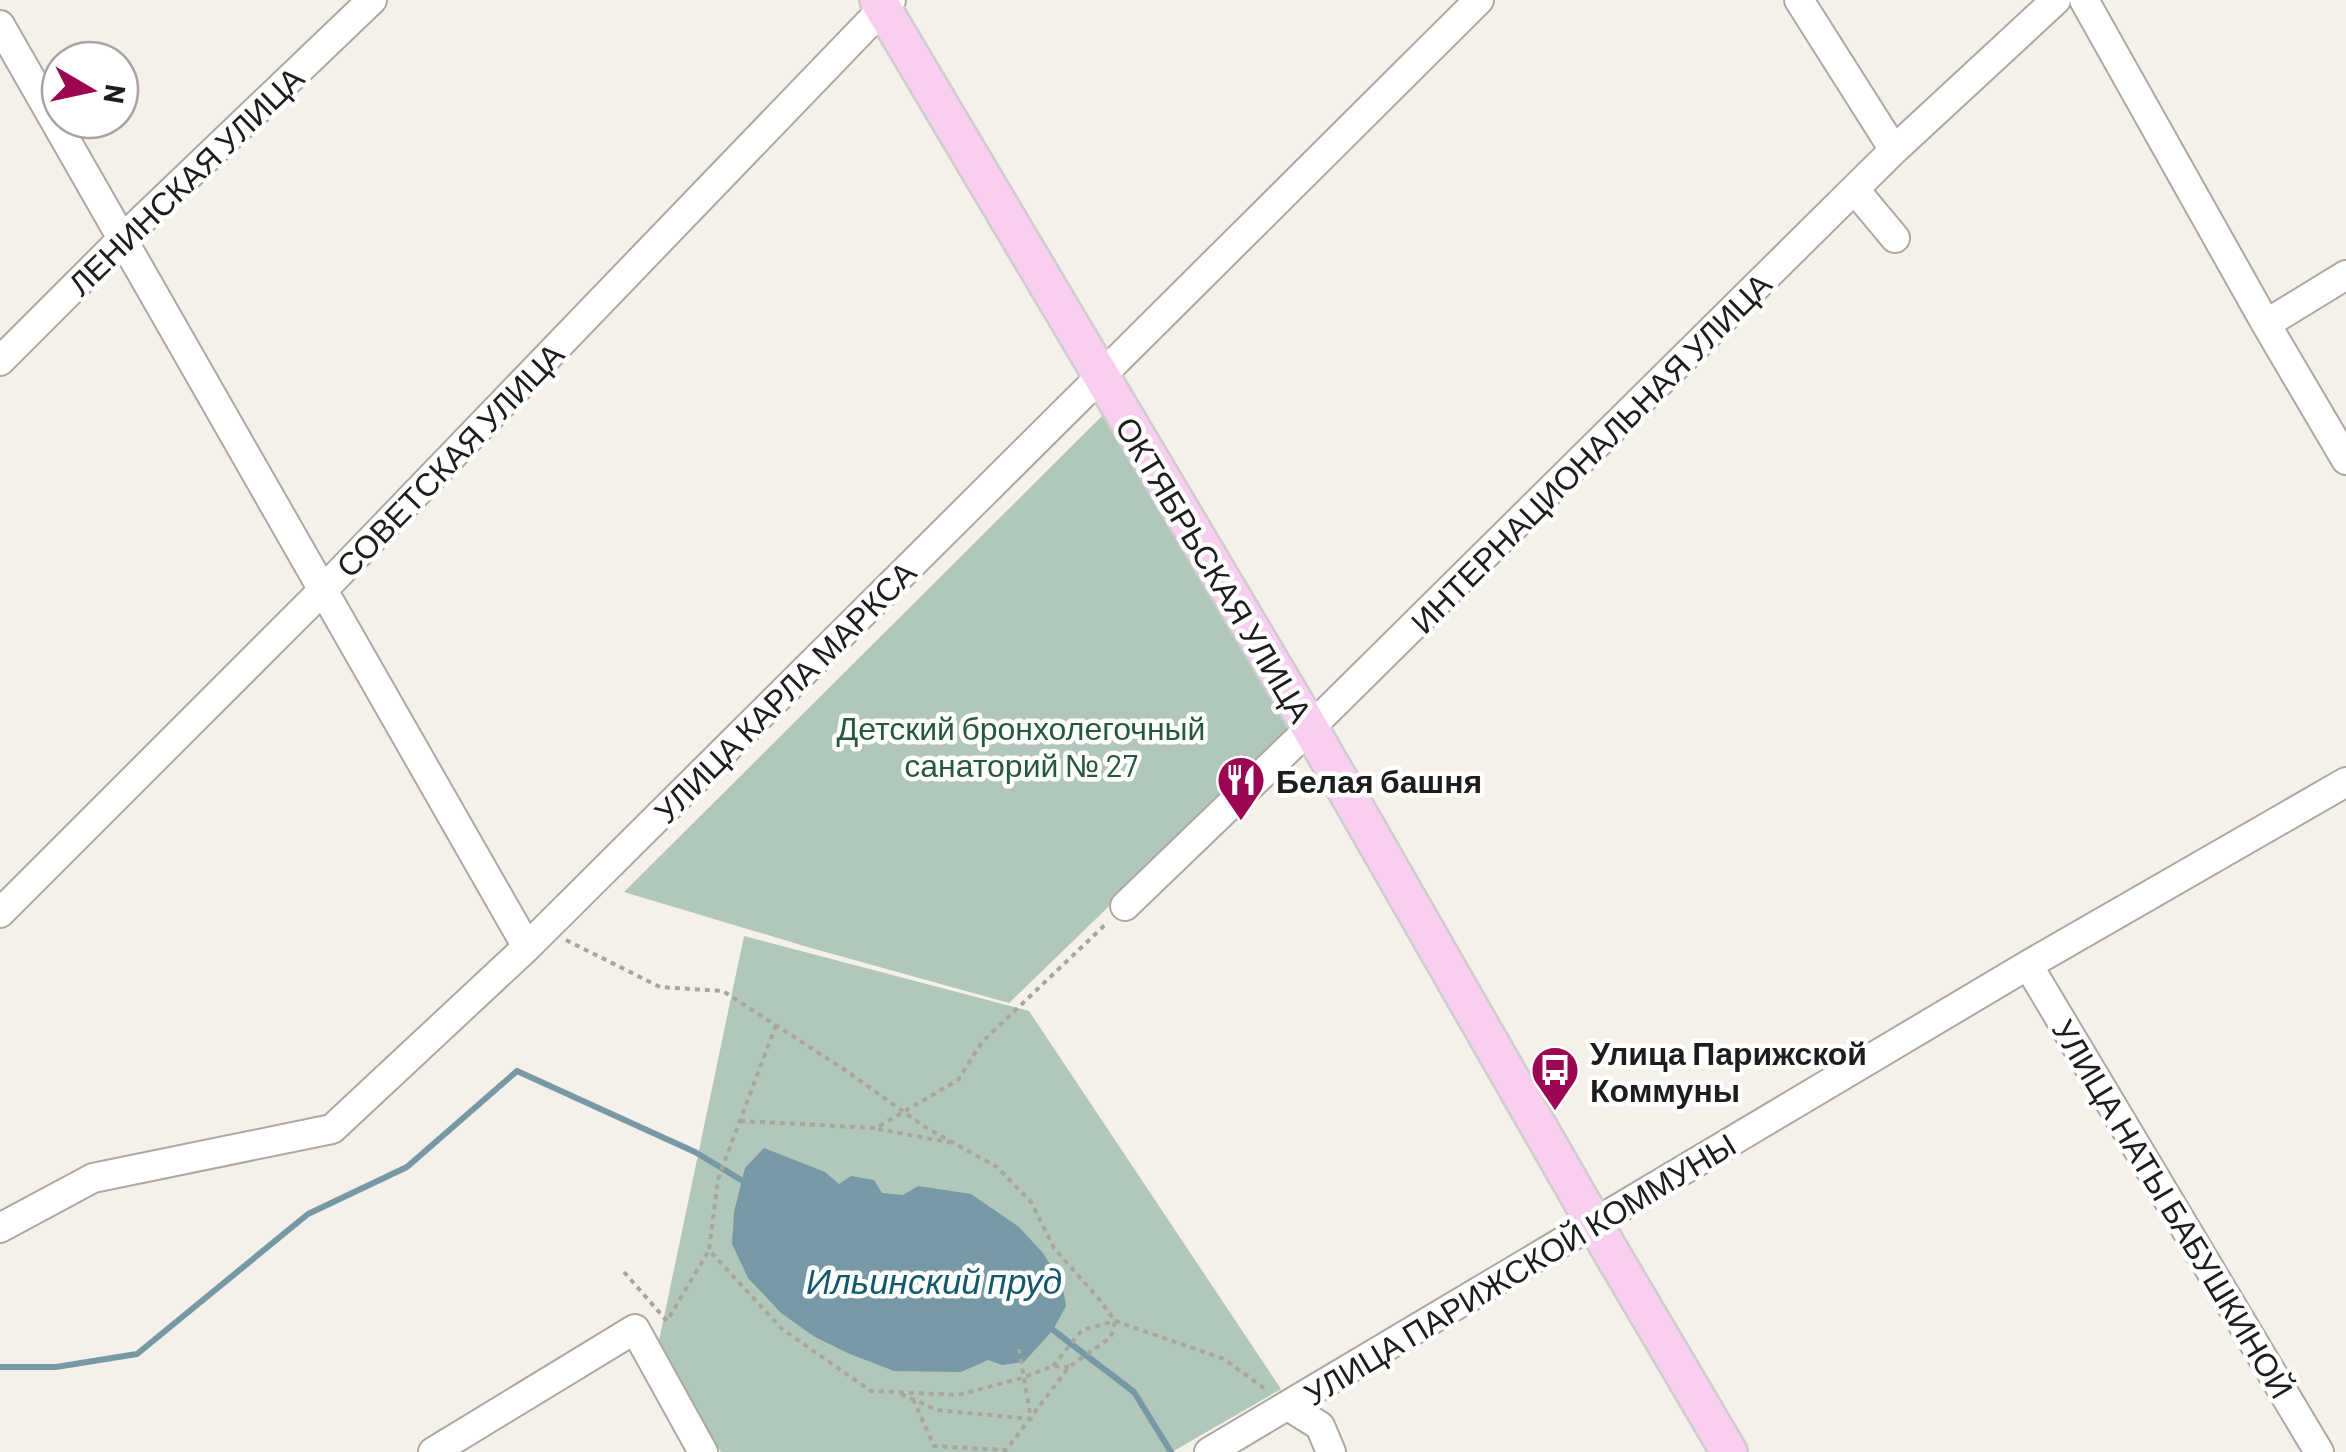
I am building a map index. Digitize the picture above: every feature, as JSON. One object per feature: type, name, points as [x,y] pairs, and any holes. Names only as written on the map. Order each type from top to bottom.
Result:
[{"type":"main road","name":"ОКТЯБРЬСКАЯ УЛИЦА","points":[[884,3],[1729,1452]]},
{"type":"street","name":"ЛЕНИНСКАЯ УЛИЦА","points":[[0,361],[372,0]]},
{"type":"street","name":"УЛИЦА КАРЛА МАРКСА","points":[[0,1228],[92,1178],[332,1129],[527,947],[1479,0]]},
{"type":"street","points":[[1799,0],[1894,150]]},
{"type":"street","name":"ИНТЕРНАЦИОНАЛЬНАЯ УЛИЦА","points":[[1125,906],[1894,150],[2056,0]]},
{"type":"street","points":[[2084,0],[2346,460]]},
{"type":"street","name":"СОВЕТСКАЯ УЛИЦА","points":[[0,913],[322,590],[884,3]]},
{"type":"street","points":[[0,26],[527,947]]},
{"type":"street","points":[[1855,190],[1895,238]]},
{"type":"street","points":[[2266,324],[2346,275]]},
{"type":"street","name":"УЛИЦА ПАРИЖСКОЙ КОММУНЫ","points":[[1209,1452],[2028,965],[2346,782]]},
{"type":"street","name":"УЛИЦА НАТЫ БАБУШКИНОЙ","points":[[2028,965],[2319,1452]]},
{"type":"street","points":[[433,1452],[635,1329],[703,1452]]},
{"type":"street","points":[[1288,1406],[1320,1426],[1331,1452]]},
{"type":"path","points":[[876,1128],[958,1080],[982,1042],[1125,906]]},
{"type":"path","points":[[527,947],[568,940],[660,987],[723,991],[925,1127],[996,1167],[1032,1202],[1054,1248],[1115,1322]]},
{"type":"path","points":[[624,1272],[666,1321],[710,1250],[718,1179],[776,1025]]},
{"type":"path","points":[[740,1121],[876,1128],[957,1143]]},
{"type":"path","points":[[710,1250],[782,1328],[871,1391],[958,1395],[1053,1366],[1069,1368]]},
{"type":"path","points":[[913,1400],[934,1446],[1006,1450],[1069,1368],[1110,1337],[1115,1322]]},
{"type":"path","points":[[1053,1366],[1082,1330],[1115,1322],[1224,1359],[1288,1406]]},
{"type":"path","points":[[1019,1348],[1031,1419]]},
{"type":"path","points":[[896,1392],[936,1410],[1031,1419]]},
{"type":"green space","name":"Детский бронхолегочный санаторий № 27","points":[[1106,412],[1291,730],[1009,1003],[624,892]]},
{"type":"green space","points":[[744,936],[1029,1011],[1281,1389],[1172,1452],[721,1452],[656,1355]]},
{"type":"water","name":"Ильинский пруд","points":[[764,1148],[825,1172],[839,1184],[851,1176],[874,1180],[882,1193],[903,1195],[918,1186],[971,1194],[1019,1227],[1043,1253],[1062,1283],[1066,1306],[1053,1330],[1024,1362],[1002,1365],[988,1360],[961,1372],[894,1371],[815,1337],[781,1313],[748,1278],[732,1244],[734,1212],[745,1168]]},
{"type":"waterway","points":[[0,1367],[56,1367],[137,1354],[308,1214],[407,1167],[517,1071],[695,1152],[743,1181]]},
{"type":"waterway","points":[[1053,1330],[1134,1392],[1171,1452]]},
{"type":"place","name":"Белая башня","points":[[1241,822]]},
{"type":"place","name":"Улица Парижской Коммуны","points":[[1555,1112]]}]
